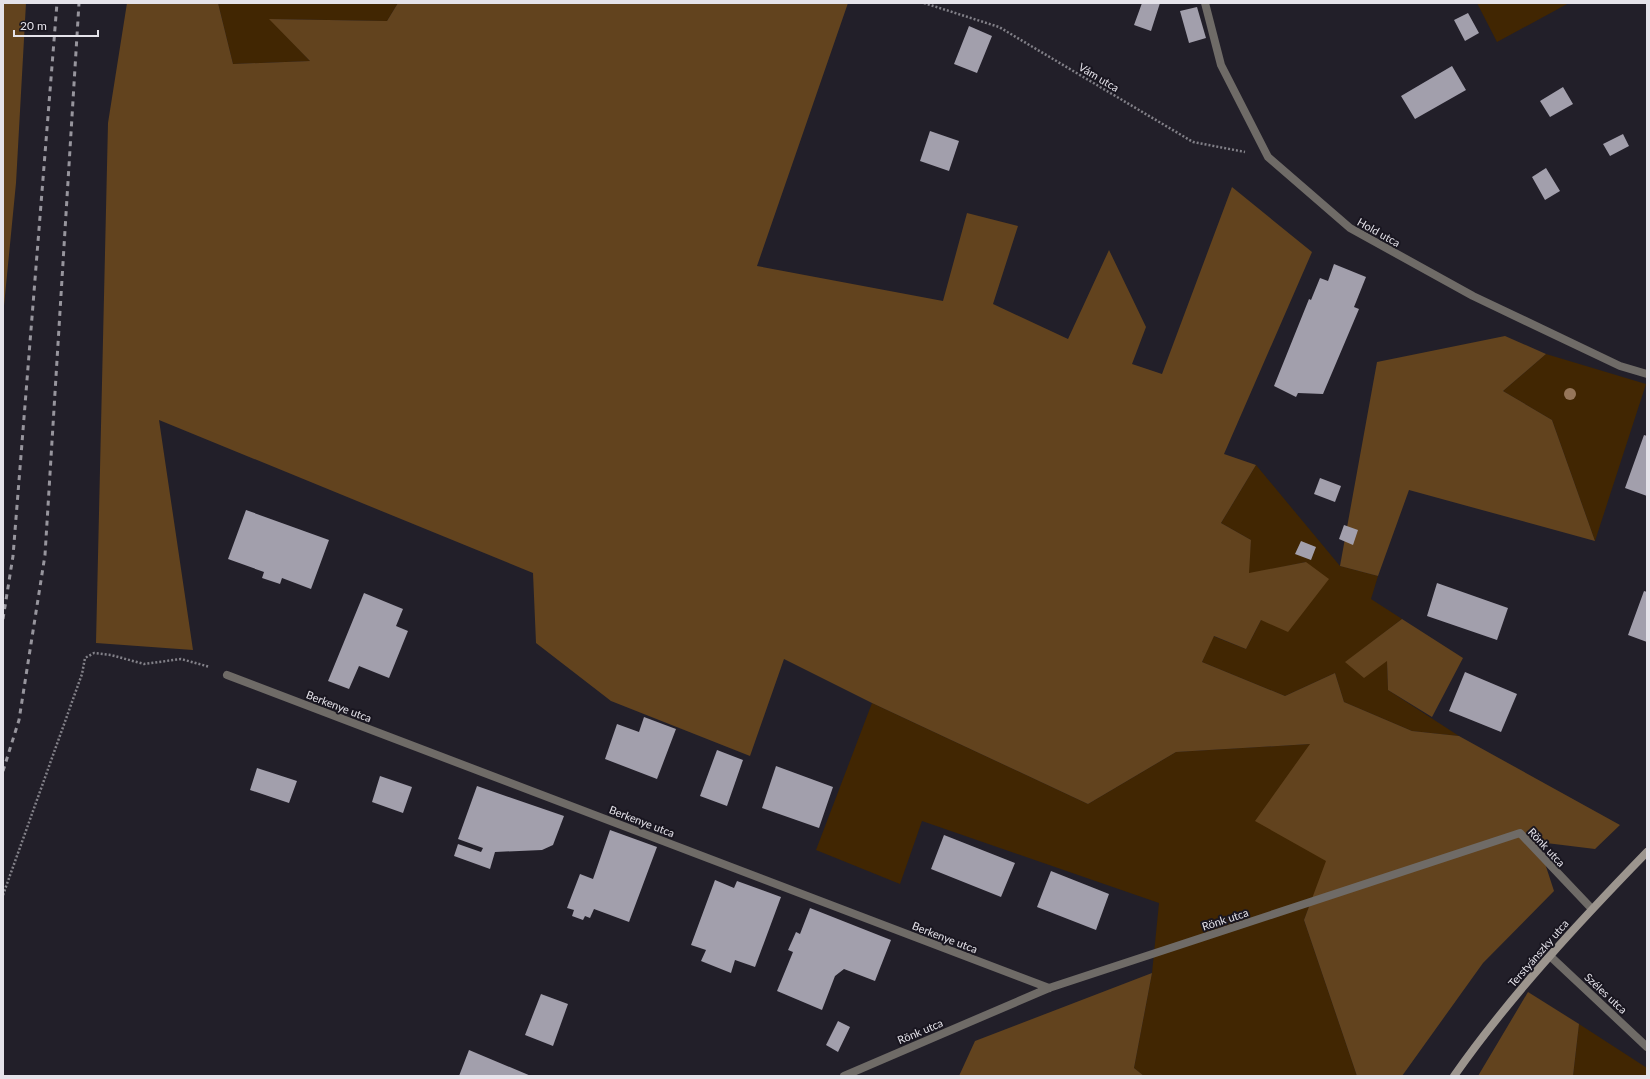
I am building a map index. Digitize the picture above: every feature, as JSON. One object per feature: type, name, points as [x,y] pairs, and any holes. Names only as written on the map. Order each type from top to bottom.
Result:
[{"type":"main road","name":"Terstyánszky utca","points":[[1454,1076],[1478,1043],[1550,956],[1592,909],[1647,852]]},
{"type":"street","name":"Hold utca","points":[[1205,3],[1221,65],[1268,157],[1350,228],[1473,296],[1620,366],[1647,374]]},
{"type":"street","name":"Berkenye utca","points":[[227,675],[1049,988]]},
{"type":"street","name":"Rönk utca","points":[[844,1076],[1049,988],[1520,833],[1592,909]]},
{"type":"street","name":"Széles utca","points":[[1550,956],[1647,1047]]},
{"type":"path","name":"Vám utca","points":[[924,3],[999,27],[1193,142],[1268,157]]},
{"type":"path","points":[[3,895],[82,674],[85,658],[94,652],[144,664],[181,659],[209,666],[227,675]]},
{"type":"shaded area","points":[[3,3],[26,3],[16,183],[3,316]]},
{"type":"shaded area","points":[[127,3],[218,3],[233,64],[310,61],[269,19],[387,21],[398,3],[848,3],[757,266],[943,301],[967,213],[1018,226],[993,304],[1068,339],[1109,250],[1146,327],[1132,364],[1162,374],[1232,187],[1312,252],[1224,454],[1256,465],[1221,523],[1251,540],[1249,573],[1306,562],[1329,579],[1288,632],[1261,620],[1246,649],[1214,636],[1202,662],[1285,696],[1335,673],[1344,702],[1412,731],[1459,736],[1620,825],[1595,849],[1538,842],[1554,891],[1483,963],[1402,1076],[1357,1076],[1304,920],[1326,861],[1255,821],[1310,744],[1176,752],[1088,804],[872,703],[784,659],[750,756],[611,701],[536,643],[533,573],[159,420],[193,650],[96,643],[108,123]]},
{"type":"shaded area","points":[[218,3],[398,3],[387,21],[270,19],[310,61],[233,64]]},
{"type":"shaded area","points":[[1477,3],[1569,3],[1497,42]]},
{"type":"shaded area","points":[[1505,336],[1546,354],[1503,391],[1552,420],[1595,541],[1409,490],[1378,576],[1340,566],[1377,362]]},
{"type":"shaded area","points":[[1546,354],[1646,384],[1595,541],[1552,420],[1503,391]]},
{"type":"shaded area","points":[[1256,465],[1340,566],[1378,576],[1371,599],[1402,619],[1346,662],[1387,660],[1388,690],[1459,736],[1412,731],[1344,702],[1335,673],[1285,696],[1202,662],[1213,636],[1246,649],[1261,620],[1306,562],[1248,574],[1251,540],[1221,523]]},
{"type":"shaded area","points":[[1402,619],[1463,658],[1432,717],[1388,690],[1387,661],[1364,678],[1345,662]]},
{"type":"shaded area","points":[[872,703],[1088,804],[1176,752],[1310,744],[1327,861],[1304,920],[1357,1076],[1144,1076],[1134,1068],[1152,973],[1159,903],[922,821],[900,884],[816,850]]},
{"type":"shaded area","points":[[1152,973],[1134,1068],[1144,1076],[959,1076],[975,1041]]},
{"type":"shaded area","points":[[1528,992],[1579,1024],[1573,1076],[1478,1076]]},
{"type":"shaded area","points":[[1579,1024],[1647,1068],[1647,1076],[1573,1076]]},
{"type":"building","points":[[1142,3],[1160,3],[1151,31],[1134,25]]},
{"type":"building","points":[[1197,7],[1206,38],[1189,43],[1180,11]]},
{"type":"building","points":[[1468,13],[1479,33],[1465,41],[1454,20]]},
{"type":"building","points":[[969,26],[992,36],[977,73],[954,64]]},
{"type":"building","points":[[1452,66],[1466,90],[1415,119],[1401,96]]},
{"type":"building","points":[[1563,87],[1573,104],[1550,117],[1540,101]]},
{"type":"building","points":[[930,131],[959,141],[949,171],[920,161]]},
{"type":"building","points":[[1623,134],[1629,146],[1610,156],[1603,144]]},
{"type":"building","points":[[1546,168],[1560,191],[1545,200],[1532,177]]},
{"type":"building","points":[[1334,264],[1366,277],[1354,307],[1359,309],[1323,394],[1298,393],[1296,397],[1274,386],[1309,299],[1311,300],[1320,278],[1328,281]]},
{"type":"building","points":[[1644,435],[1647,436],[1647,496],[1625,488]]},
{"type":"building","points":[[1320,478],[1341,486],[1335,502],[1314,494]]},
{"type":"building","points":[[246,510],[329,540],[311,589],[282,578],[280,584],[262,578],[264,572],[228,559]]},
{"type":"building","points":[[1344,525],[1358,530],[1353,545],[1339,539]]},
{"type":"building","points":[[1301,541],[1316,547],[1311,560],[1295,554]]},
{"type":"building","points":[[1437,583],[1508,608],[1497,640],[1427,616]]},
{"type":"building","points":[[1644,591],[1647,592],[1647,642],[1628,635]]},
{"type":"building","points":[[364,593],[403,609],[396,626],[408,631],[389,678],[359,666],[349,689],[328,681]]},
{"type":"building","points":[[1465,672],[1517,694],[1501,732],[1449,711]]},
{"type":"building","points":[[644,717],[676,729],[657,779],[605,759],[617,724],[639,732]]},
{"type":"building","points":[[717,750],[743,760],[727,806],[700,796]]},
{"type":"building","points":[[776,766],[833,787],[819,828],[762,808]]},
{"type":"building","points":[[257,768],[297,781],[289,803],[250,790]]},
{"type":"building","points":[[380,776],[412,787],[403,813],[372,802]]},
{"type":"building","points":[[477,786],[564,816],[553,845],[542,850],[495,852],[490,869],[454,856],[458,844],[481,852],[483,848],[458,839]]},
{"type":"building","points":[[610,830],[657,847],[629,922],[594,909],[590,918],[585,916],[583,920],[572,916],[574,910],[567,908],[580,874],[593,879]]},
{"type":"building","points":[[944,835],[1015,863],[1001,897],[931,869]]},
{"type":"building","points":[[1051,871],[1109,894],[1096,930],[1037,907]]},
{"type":"building","points":[[715,880],[734,888],[737,881],[781,897],[755,967],[735,960],[731,973],[701,961],[706,950],[691,945]]},
{"type":"building","points":[[810,908],[891,940],[875,981],[844,969],[835,976],[822,1010],[777,991],[793,952],[788,950],[796,932],[800,934]]},
{"type":"building","points":[[541,994],[568,1004],[553,1046],[525,1035]]},
{"type":"building","points":[[838,1021],[850,1027],[838,1052],[826,1045]]},
{"type":"building","points":[[469,1050],[531,1076],[459,1076]]},
{"type":"railway","points":[[3,619],[13,556],[57,3]]},
{"type":"railway","points":[[3,771],[19,720],[45,555],[79,3]]}]
